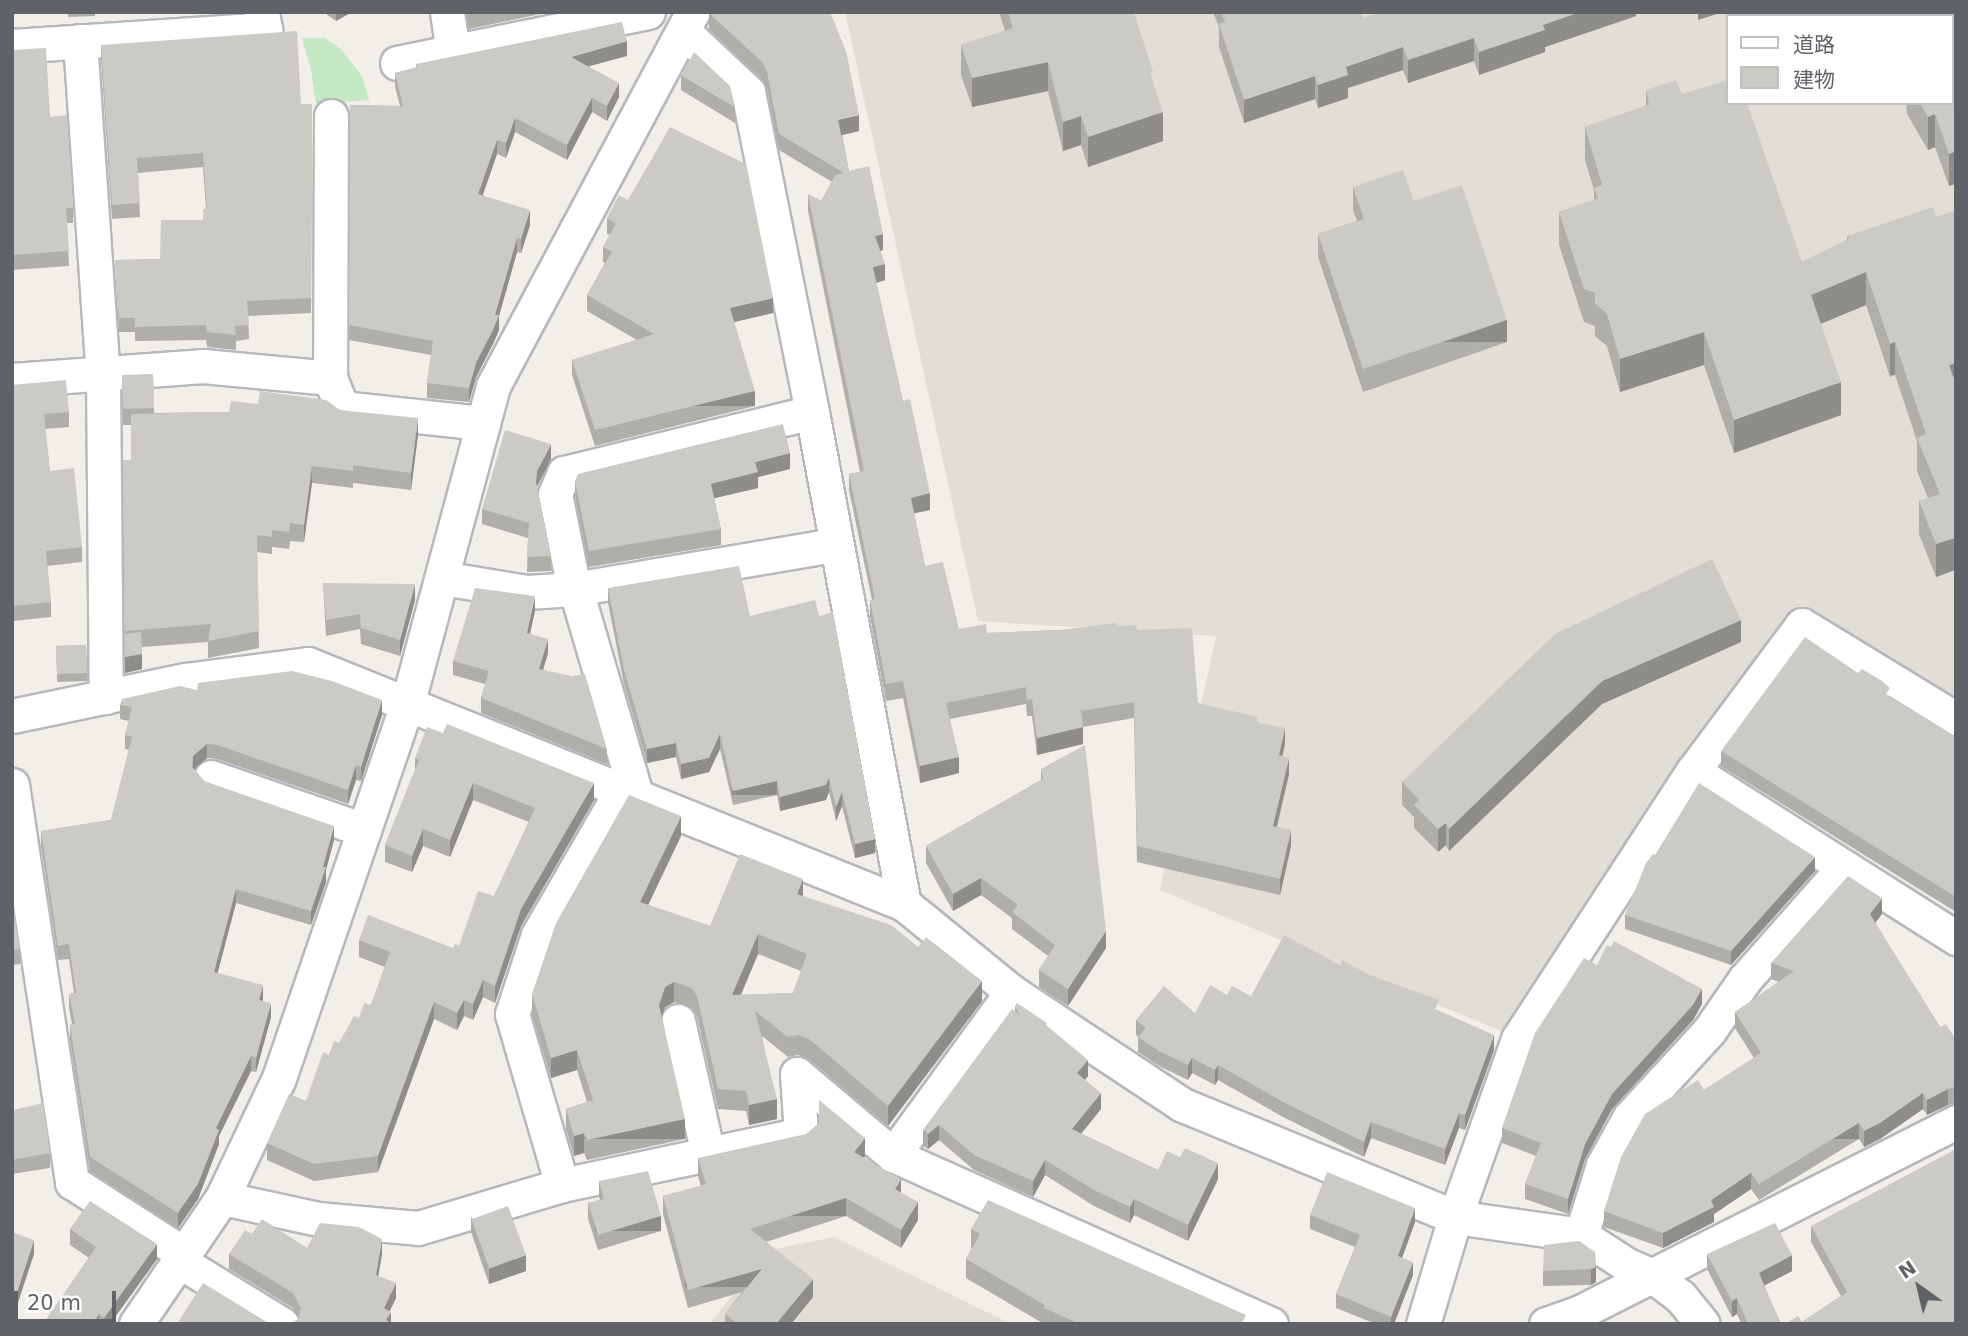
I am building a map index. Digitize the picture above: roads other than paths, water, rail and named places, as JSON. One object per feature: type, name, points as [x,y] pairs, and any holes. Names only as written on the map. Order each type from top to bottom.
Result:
[{"type":"street","points":[[12,46],[265,29],[262,12]]},
{"type":"street","points":[[447,12],[453,52]]},
{"type":"street","points":[[397,63],[648,12]]},
{"type":"street","points":[[136,1324],[222,1198],[279,1078],[407,705],[493,386],[688,21],[748,92],[812,412],[904,904]]},
{"type":"street","points":[[80,41],[103,375],[106,697]]},
{"type":"street","points":[[331,116],[330,378],[342,408],[483,424]]},
{"type":"street","points":[[12,380],[203,366],[330,378]]},
{"type":"street","points":[[562,1185],[512,1014],[538,935],[629,794],[574,588],[555,494],[564,473],[812,412]]},
{"type":"street","points":[[442,578],[527,592],[574,588],[835,545]]},
{"type":"street","points":[[1423,1324],[1455,1217],[1518,1039],[1693,771],[1802,625],[1956,719]]},
{"type":"street","points":[[12,716],[185,680],[307,664],[904,904],[1012,992],[1183,1105],[1455,1217],[1581,1235],[1627,1265],[1653,1276],[1680,1296],[1703,1324]]},
{"type":"street","points":[[1693,771],[1956,938]]},
{"type":"street","points":[[211,777],[364,830]]},
{"type":"street","points":[[12,785],[72,1182],[282,1324]]},
{"type":"street","points":[[1581,1235],[1603,1165],[1629,1118],[1709,1031],[1745,979],[1844,867]]},
{"type":"street","points":[[893,1154],[1012,992]]},
{"type":"street","points":[[678,1021],[708,1154]]},
{"type":"street","points":[[222,1198],[318,1219],[418,1228],[562,1185],[801,1134],[797,1074],[893,1154],[1271,1324]]},
{"type":"street","points":[[1546,1324],[1578,1313],[1956,1122]]}]
